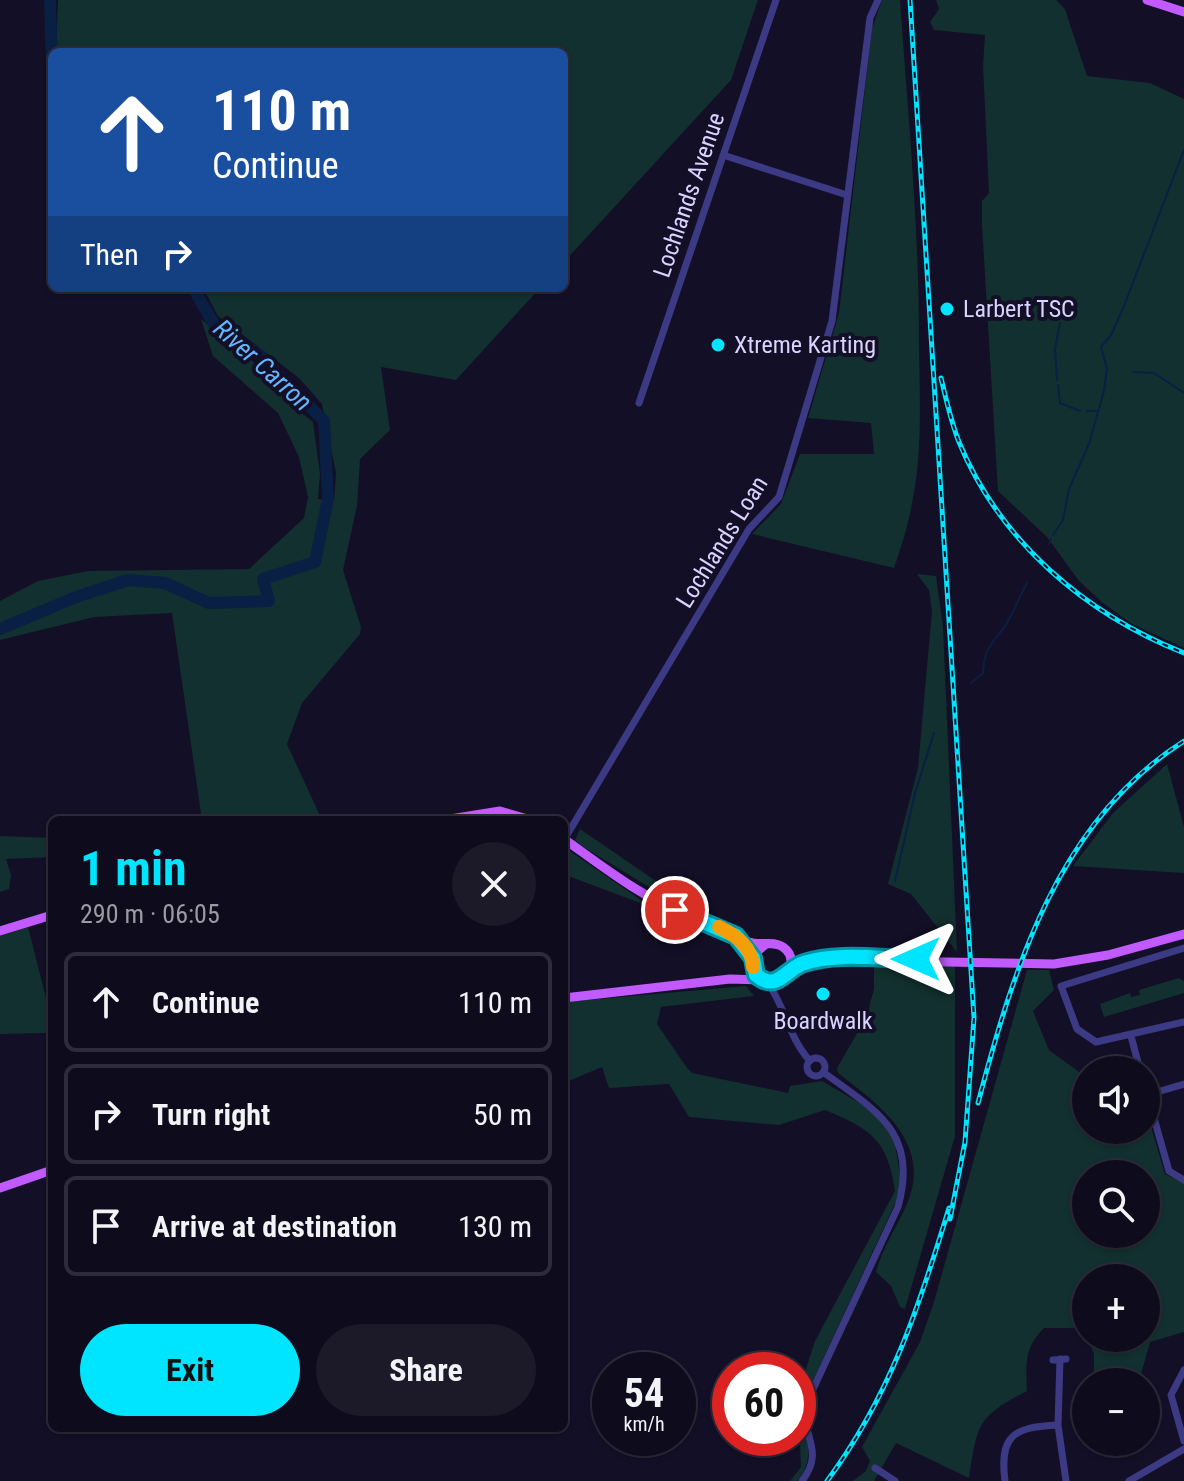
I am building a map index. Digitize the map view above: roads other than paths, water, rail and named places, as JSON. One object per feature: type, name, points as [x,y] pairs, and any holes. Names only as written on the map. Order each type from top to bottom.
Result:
[{"type":"main road","points":[[1147,0],[1184,12]]},
{"type":"main road","points":[[469,816],[500,811],[517,816]]},
{"type":"main road","points":[[568,843],[655,900],[747,941],[781,946],[789,954],[813,961]]},
{"type":"main road","points":[[0,931],[48,916]]},
{"type":"main road","points":[[732,933],[764,981]]},
{"type":"main road","points":[[568,998],[723,980],[764,981],[787,975],[799,965],[813,961],[916,959],[1054,964],[1108,955],[1184,936]]},
{"type":"main road","points":[[723,980],[752,960],[766,944]]},
{"type":"main road","points":[[787,975],[791,964],[789,954]]},
{"type":"main road","points":[[0,1188],[48,1171]]},
{"type":"street","name":"Lochlands Avenue","points":[[639,403],[776,0]]},
{"type":"street","name":"Lochlands Loan","points":[[568,833],[749,529],[779,497],[832,321],[870,18],[878,0]]},
{"type":"street","points":[[723,155],[847,195]]},
{"type":"street","points":[[1184,948],[1061,986],[1077,1029],[1104,1043],[1184,1022]]},
{"type":"street","points":[[778,1000],[787,975]]},
{"type":"street","points":[[764,981],[778,1000],[789,1033],[810,1061],[810,1073],[816,1076],[823,1072],[883,1117],[898,1141],[904,1179],[898,1207],[807,1402],[805,1423],[814,1457],[802,1481]]},
{"type":"street","points":[[1131,1036],[1136,1056]]},
{"type":"street","points":[[1160,1089],[1184,1084]]},
{"type":"street","points":[[1160,1139],[1169,1171],[1184,1180]]},
{"type":"street","points":[[1060,1359],[1058,1425],[1066,1481]]},
{"type":"street","points":[[1184,1370],[1171,1395],[1184,1441]]},
{"type":"street","points":[[1005,1481],[1002,1453],[1012,1437],[1025,1428],[1058,1425]]},
{"type":"street","points":[[1129,1481],[1184,1449]]},
{"type":"street","points":[[875,1468],[895,1481]]},
{"type":"waterway","name":"River Carron","points":[[50,0],[51,48]]},
{"type":"waterway","points":[[1053,535],[1063,520],[1069,489],[1089,444],[1104,391],[1107,369],[1101,347],[1111,335],[1124,306],[1184,150]]},
{"type":"waterway","name":"River Carron","points":[[0,629],[76,597],[128,580],[165,583],[209,603],[269,601],[263,579],[315,562],[328,499],[324,421],[257,353],[218,331],[195,292]]},
{"type":"waterway","points":[[1057,380],[1055,349],[1060,323]]},
{"type":"waterway","points":[[1133,372],[1154,373],[1184,393]]},
{"type":"waterway","points":[[1058,385],[1060,403],[1080,411]]},
{"type":"waterway","points":[[1087,411],[1097,411]]},
{"type":"waterway","points":[[1049,544],[1051,539]]},
{"type":"waterway","points":[[971,683],[983,673],[988,649],[1006,624],[1027,583]]},
{"type":"waterway","points":[[895,881],[915,793],[934,733]]},
{"type":"railway","points":[[910,0],[974,1018],[965,1142],[950,1219]]},
{"type":"railway","points":[[941,378],[956,434],[976,478],[1022,542],[1050,570],[1113,618],[1184,653]]},
{"type":"railway","points":[[978,1103],[1026,950],[1047,901],[1073,855],[1104,812],[1140,774],[1184,741]]},
{"type":"railway","points":[[827,1481],[868,1416],[900,1350],[949,1208]]},
{"type":"place","name":"Larbert TSC","points":[[947,309]]},
{"type":"place","name":"Xtreme Karting","points":[[718,345]]},
{"type":"place","name":"Boardwalk","points":[[823,994]]}]
